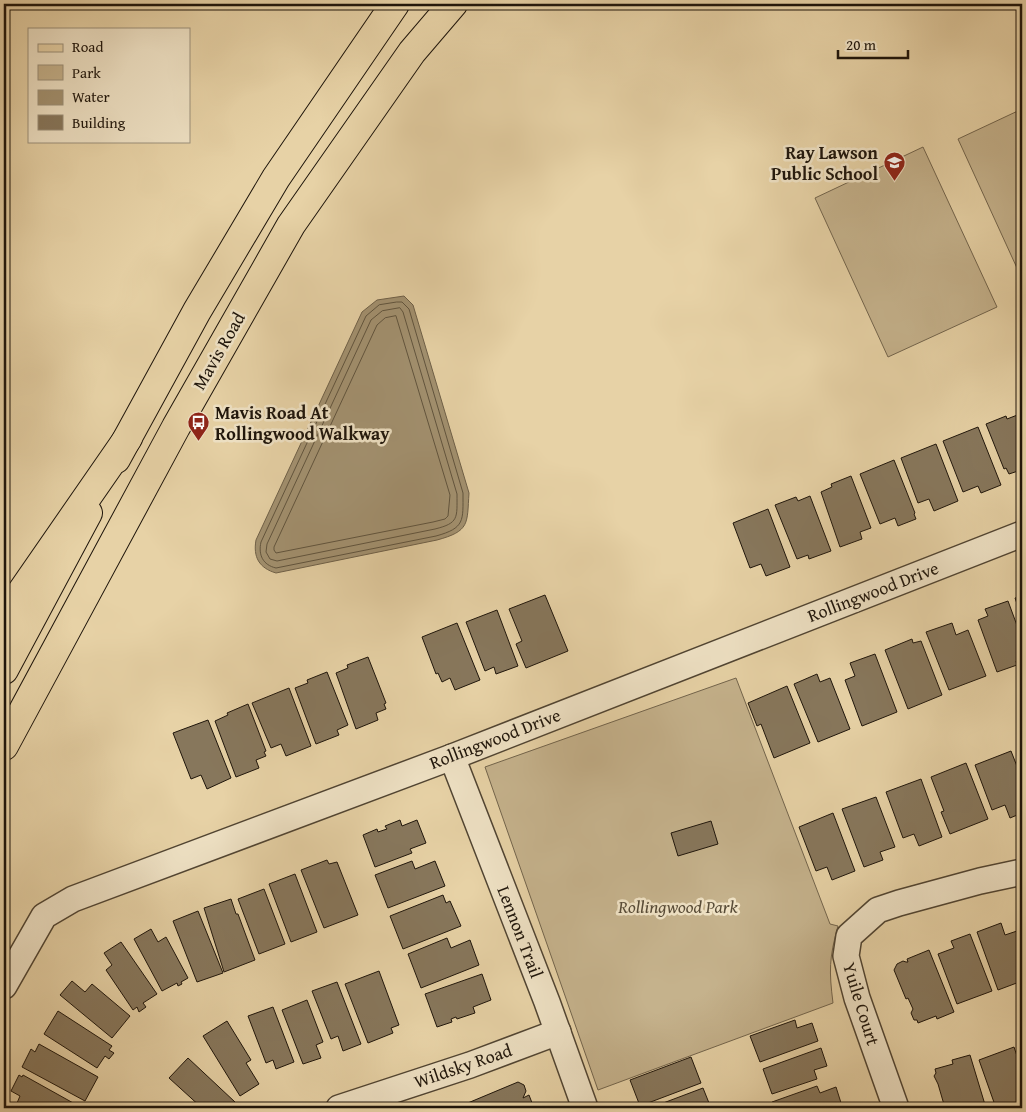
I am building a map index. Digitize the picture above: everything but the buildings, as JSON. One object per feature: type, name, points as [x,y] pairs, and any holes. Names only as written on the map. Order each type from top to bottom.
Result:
[{"type":"main road","points":[[4,670],[196,311],[276,178],[395,4]]},
{"type":"main road","name":"Mavis Road","points":[[4,746],[176,426],[291,225],[412,52],[453,4]]},
{"type":"main road","points":[[4,617],[128,438]]},
{"type":"street","name":"Rollingwood Drive","points":[[4,986],[44,916],[73,899],[452,756],[1022,534]]},
{"type":"street","name":"Lennon Trail","points":[[452,756],[558,1032],[585,1108]]},
{"type":"street","name":"Yuile Court","points":[[896,1108],[857,998],[846,956],[849,936],[878,910],[971,883],[1022,872]]},
{"type":"street","name":"Wildsky Road","points":[[339,1108],[558,1032]]},
{"type":"green space","points":[[1022,109],[1022,279],[958,139]]},
{"type":"green space","points":[[923,147],[997,307],[888,357],[815,198]]},
{"type":"green space","name":"Rollingwood Park","points":[[736,678],[830,924],[838,926],[831,964],[833,1003],[598,1090],[485,767]]},
{"type":"water","points":[[404,296],[413,305],[469,493],[465,525],[456,533],[437,540],[276,573],[270,571],[258,561],[255,552],[256,540],[362,312],[377,300]]},
{"type":"place","name":"Ray Lawson Public School","points":[[894,182]]},
{"type":"place","name":"Mavis Road At Rollingwood Walkway","points":[[199,442]]}]
